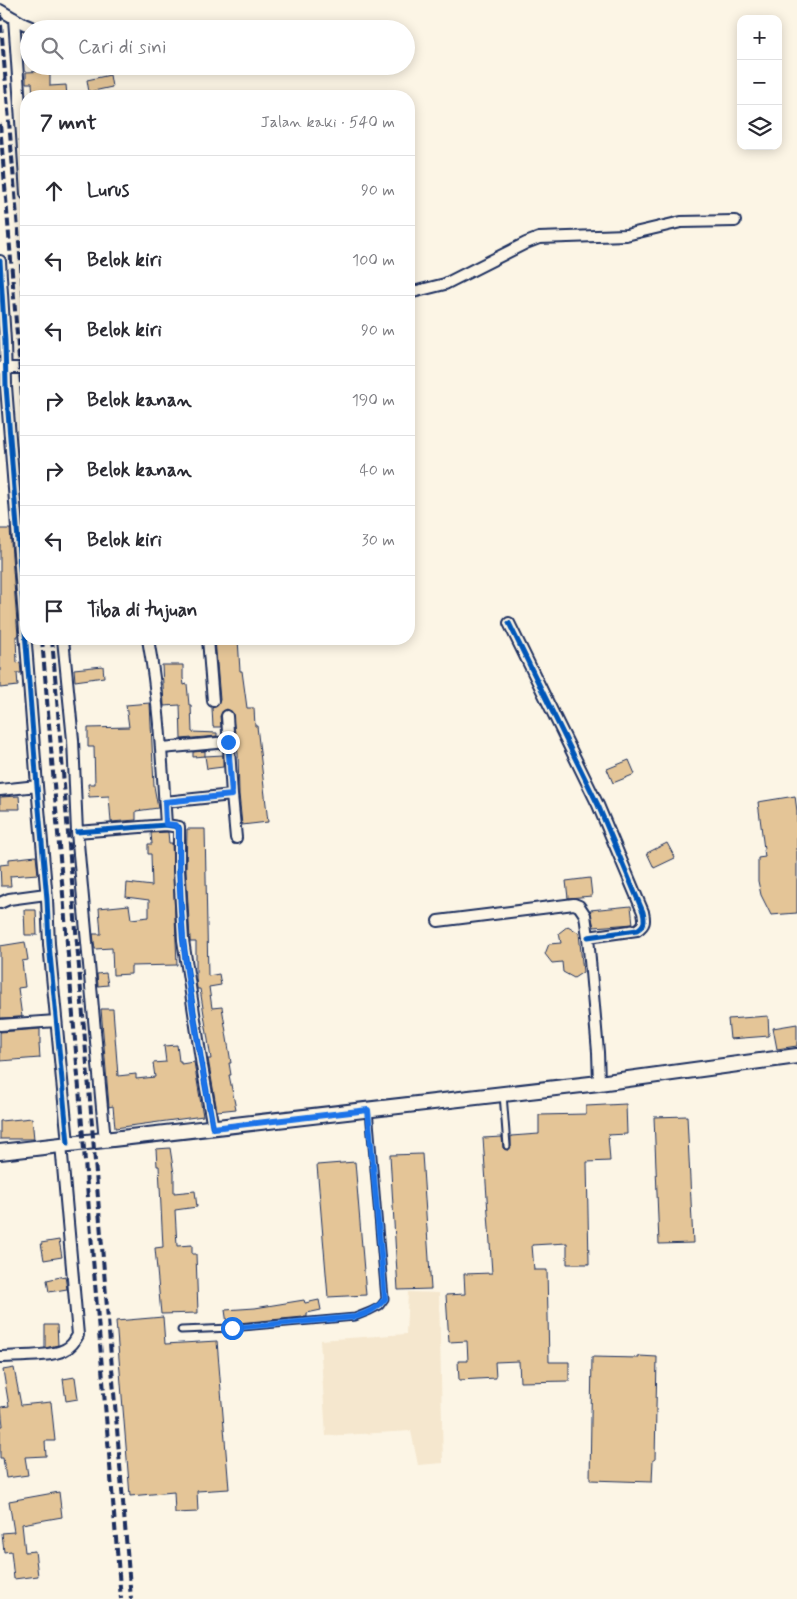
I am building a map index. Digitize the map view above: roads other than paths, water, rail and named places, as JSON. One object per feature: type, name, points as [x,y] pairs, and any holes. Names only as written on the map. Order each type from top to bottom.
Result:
[{"type":"main road","points":[[0,1152],[503,1094],[797,1056]]},
{"type":"street","points":[[0,10],[20,22]]},
{"type":"street","points":[[14,18],[20,106]]},
{"type":"street","points":[[415,292],[445,284],[539,238],[626,236],[680,222],[735,221]]},
{"type":"street","points":[[0,261],[5,342],[2,368],[20,583]]},
{"type":"street","points":[[2,368],[20,368]]},
{"type":"street","points":[[509,623],[594,797],[644,912],[645,920],[642,927],[636,930],[588,937]]},
{"type":"street","points":[[0,1357],[54,1353],[64,1350],[73,1344],[78,1335],[56,1021],[25,645]]},
{"type":"street","points":[[65,645],[73,740],[77,832],[105,1141]]},
{"type":"street","points":[[149,645],[155,676],[162,748],[166,824]]},
{"type":"street","points":[[208,645],[213,701]]},
{"type":"street","points":[[227,716],[236,838]]},
{"type":"street","points":[[162,748],[228,742]]},
{"type":"street","points":[[0,790],[37,786]]},
{"type":"street","points":[[165,802],[232,795]]},
{"type":"street","points":[[77,832],[166,824],[177,826],[179,829],[183,940],[213,1128]]},
{"type":"street","points":[[0,903],[9,899],[46,894]]},
{"type":"street","points":[[438,921],[574,904],[579,906],[585,915],[588,937],[599,1082]]},
{"type":"street","points":[[0,1025],[56,1021]]},
{"type":"lane","points":[[503,1094],[507,1146]]},
{"type":"lane","points":[[182,1330],[232,1328],[355,1317],[380,1306],[385,1299],[385,1293],[368,1110]]},
{"type":"railway","points":[[0,13],[20,254]]},
{"type":"railway","points":[[0,124],[20,372]]},
{"type":"railway","points":[[42,645],[121,1599]]},
{"type":"railway","points":[[52,645],[131,1599]]}]
